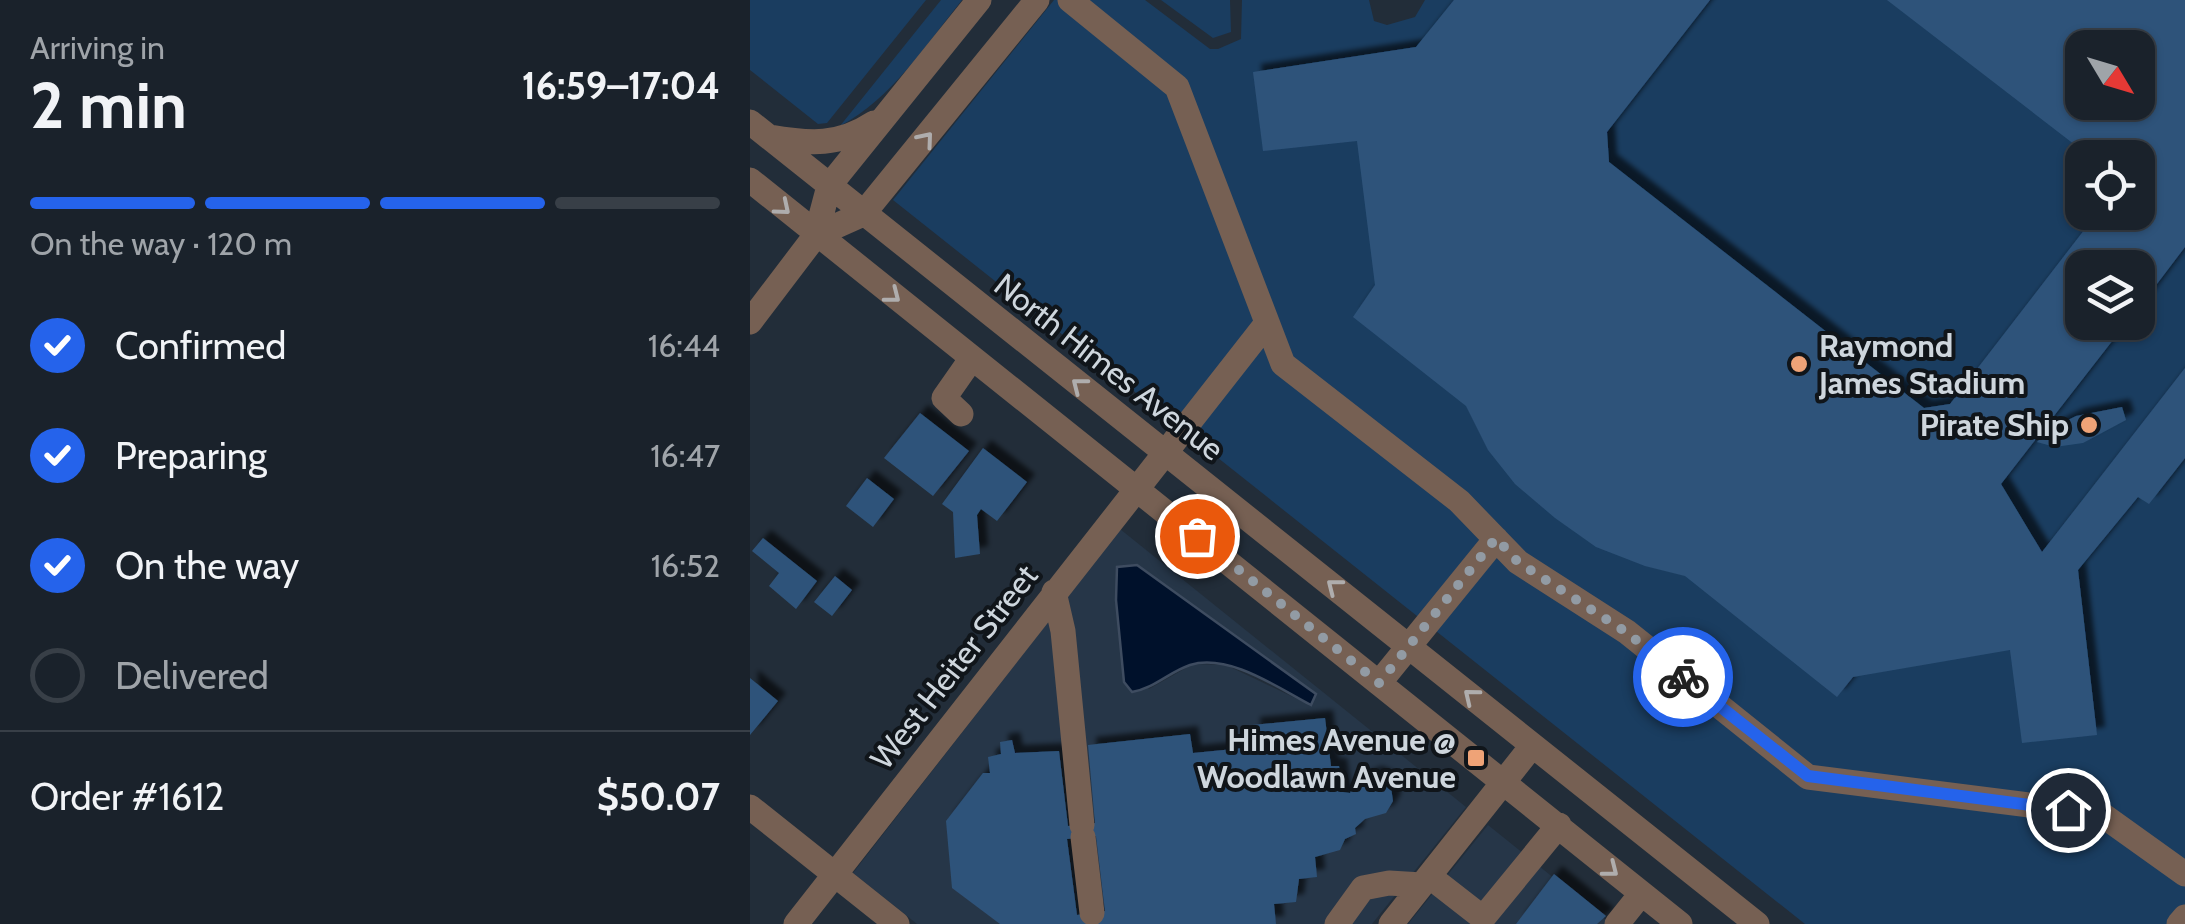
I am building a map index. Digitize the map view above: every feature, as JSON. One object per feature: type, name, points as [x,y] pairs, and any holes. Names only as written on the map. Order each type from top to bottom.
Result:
[{"type":"street","points":[[750,322],[816,235],[829,186],[980,0]]},
{"type":"street","points":[[816,235],[863,214],[1037,0]]},
{"type":"street","points":[[1070,0],[1177,88],[1283,364],[1459,501],[1518,562],[1626,632],[1808,776],[2102,814],[2185,874]]},
{"type":"street","points":[[759,130],[816,144],[846,139],[872,125],[903,95]]},
{"type":"street","name":"North Himes Avenue","points":[[759,130],[1758,924]]},
{"type":"street","points":[[750,180],[1680,924]]},
{"type":"street","name":"West Heiter Street","points":[[796,924],[1267,323]]},
{"type":"street","points":[[961,414],[944,398],[972,358]]},
{"type":"street","points":[[1379,683],[1496,538]]},
{"type":"street","points":[[1054,592],[1063,631],[1093,918]]},
{"type":"street","points":[[1395,922],[1532,746]]},
{"type":"street","points":[[750,807],[897,924]]},
{"type":"street","points":[[1336,924],[1363,888],[1425,880],[1487,921],[1559,825]]},
{"type":"street","points":[[1617,924],[1642,894]]},
{"type":"street","points":[[2179,924],[2185,917]]},
{"type":"shaded area","points":[[750,0],[926,0],[827,123],[818,124],[750,70]]},
{"type":"shaded area","points":[[941,0],[962,0],[892,86],[840,126]]},
{"type":"shaded area","points":[[1054,0],[1145,0],[1210,49],[1218,49],[1241,39],[1242,0],[1369,0],[1374,21],[1387,25],[1415,17],[1425,0],[2185,0],[2185,924],[1805,924],[893,200]]},
{"type":"shaded area","points":[[1161,0],[1230,0],[1231,32],[1213,38]]},
{"type":"shaded area","points":[[1120,529],[1466,807],[1372,924],[917,924],[853,873]],"holes":[[[1137,565],[1310,705],[1226,665],[1193,664],[1149,689],[1116,600],[1117,568]]]},
{"type":"shaded area","points":[[1137,565],[1316,694],[1311,705],[1253,674],[1221,664],[1190,665],[1132,692],[1124,682],[1116,600],[1117,567]]},
{"type":"shaded area","points":[[1488,825],[1611,924],[1408,924]]},
{"type":"building","name":"Raymond James Stadium","points":[[1454,0],[1710,0],[1607,132],[1609,162],[1924,408],[1950,404],[2065,255],[2065,340],[2113,340],[2001,484],[2042,552],[2185,368],[2185,458],[2149,504],[2138,497],[2078,570],[2097,735],[2022,743],[2010,650],[1853,677],[1837,697],[1685,576],[1596,547],[1555,518],[1515,484],[1488,450],[1466,406],[1353,317],[1375,285],[1357,141],[1263,151],[1253,72],[1416,47]]},
{"type":"building","name":"Raymond James Stadium","points":[[1887,0],[2185,0],[2185,247],[2155,287],[2155,250],[2069,250],[2084,230],[2155,230],[2155,140],[2069,140]]},
{"type":"building","name":"Pirate Ship","points":[[2122,407],[2126,420],[2083,443],[2055,447],[2037,442],[2050,429],[2076,416]]},
{"type":"building","points":[[920,413],[969,451],[933,496],[884,458]]},
{"type":"building","points":[[983,448],[1027,482],[997,521],[981,509],[977,515],[980,554],[955,558],[953,512],[942,504]]},
{"type":"building","points":[[867,478],[894,499],[873,527],[846,506]]},
{"type":"building","points":[[763,538],[817,581],[796,609],[769,586],[779,573],[752,551]]},
{"type":"building","points":[[835,576],[852,590],[832,616],[814,602]]},
{"type":"building","points":[[750,678],[778,701],[750,735]]},
{"type":"building","points":[[1325,718],[1331,766],[1339,766],[1343,792],[1350,793],[1356,781],[1374,774],[1391,787],[1393,801],[1386,813],[1365,819],[1355,828],[1356,834],[1345,839],[1340,850],[1315,857],[1317,877],[1299,879],[1296,902],[1274,904],[1276,924],[1000,924],[952,888],[946,821],[983,773],[990,773],[988,757],[1001,754],[1000,742],[1012,740],[1015,753],[1059,751],[1068,826],[1095,823],[1088,745],[1190,734],[1193,753],[1254,747],[1252,725]],"holes":[[[1096,836],[1105,911],[1077,915],[1067,839]]]},
{"type":"building","points":[[1554,874],[1606,916],[1597,924],[1516,924]]},
{"type":"way so far","points":[[1197,536],[1379,683],[1496,538],[1518,562],[1626,632],[1683,677]]},
{"type":"place","name":"Raymond James Stadium","points":[[1799,364]]},
{"type":"place","name":"Pirate Ship","points":[[2089,425]]},
{"type":"place","name":"Himes Avenue @ Woodlawn Avenue","points":[[1476,758]]},
{"type":"route","points":[[1683,677],[1808,776],[2068,810]]}]
